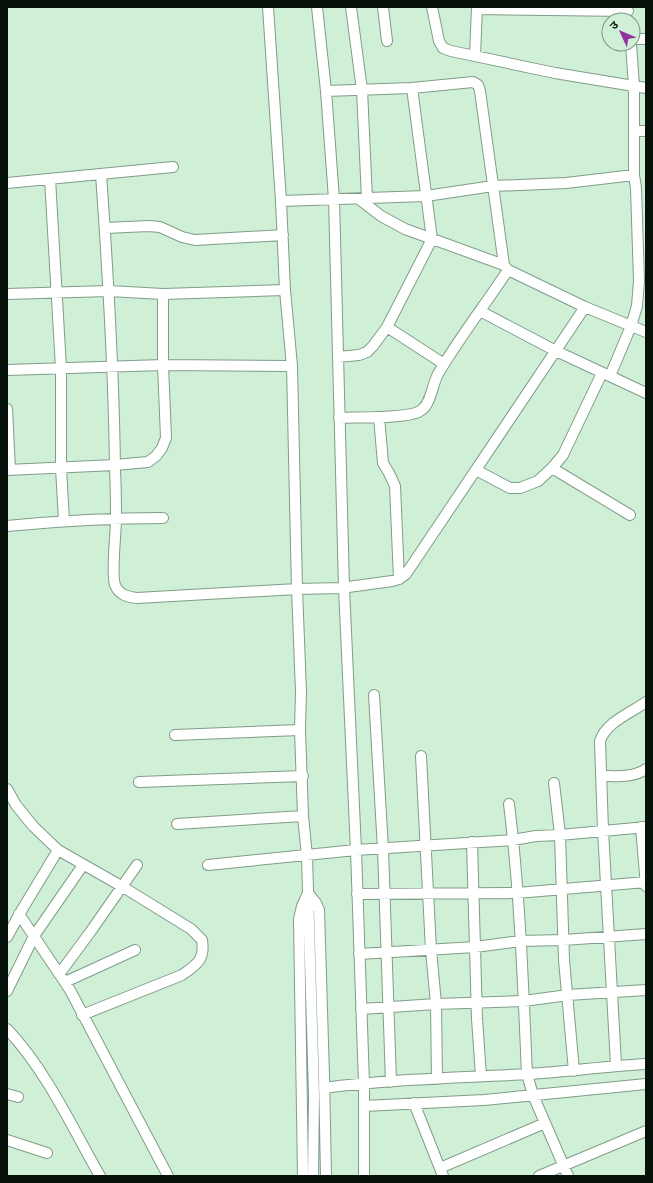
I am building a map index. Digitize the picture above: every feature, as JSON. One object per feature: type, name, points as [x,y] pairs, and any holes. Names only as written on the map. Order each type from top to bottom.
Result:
[{"type":"street","points":[[268,7],[281,201],[285,290],[292,366],[301,692],[300,730],[303,776],[303,816],[307,856],[314,1094],[314,1176]]},
{"type":"street","points":[[317,7],[326,91],[329,199],[338,357],[342,588],[353,851],[357,894],[361,1009],[361,1084],[364,1106],[364,1176]]},
{"type":"street","points":[[351,7],[362,90],[363,199],[380,216],[404,229],[506,268],[585,307],[646,332]]},
{"type":"street","points":[[383,7],[387,40]]},
{"type":"street","points":[[432,7],[439,41],[443,48],[555,73],[646,88]]},
{"type":"street","points":[[475,56],[477,8],[601,12]]},
{"type":"street","points":[[476,470],[510,488],[520,488],[538,481],[552,468],[563,455],[642,306],[639,281],[642,253],[641,188],[634,175],[634,86],[632,52]]},
{"type":"street","points":[[326,91],[412,88],[468,81],[478,85],[506,268],[480,311],[444,364],[433,386],[430,398],[420,411],[411,415],[338,418]]},
{"type":"street","points":[[338,357],[359,355],[367,352],[374,346],[386,327],[432,239],[412,88]]},
{"type":"street","points":[[634,131],[646,131]]},
{"type":"street","points":[[7,183],[173,167]]},
{"type":"street","points":[[101,174],[109,291],[112,366],[116,518],[114,573],[115,585],[119,592],[126,597],[137,598],[342,588],[399,579],[406,574],[585,307]]},
{"type":"street","points":[[281,201],[426,196],[493,186],[566,183],[634,175]]},
{"type":"street","points":[[50,179],[61,368],[61,468],[64,521]]},
{"type":"street","points":[[105,228],[160,227],[182,237],[195,240],[283,235]]},
{"type":"street","points":[[7,294],[109,291],[163,294],[285,290]]},
{"type":"street","points":[[7,409],[9,470],[148,462],[156,456],[162,448],[166,438],[163,365],[163,294]]},
{"type":"street","points":[[480,311],[556,352],[646,393]]},
{"type":"street","points":[[386,327],[444,364]]},
{"type":"street","points":[[7,370],[163,365],[292,366]]},
{"type":"street","points":[[379,416],[383,463],[395,486],[399,579]]},
{"type":"street","points":[[552,468],[630,515]]},
{"type":"street","points":[[7,526],[116,518],[163,518]]},
{"type":"street","points":[[374,695],[385,894],[391,1082]]},
{"type":"street","points":[[616,1065],[603,830],[600,741],[603,734],[610,726],[644,706]]},
{"type":"street","points":[[175,735],[300,730]]},
{"type":"street","points":[[421,756],[431,950],[436,1004],[437,1078]]},
{"type":"street","points":[[601,776],[628,776],[641,773],[646,769]]},
{"type":"street","points":[[140,782],[303,776]]},
{"type":"street","points":[[554,783],[560,835],[564,960],[574,1071]]},
{"type":"street","points":[[7,789],[16,805],[58,850],[123,887],[198,934],[202,940],[203,949],[196,966],[182,974],[82,1015]]},
{"type":"street","points":[[509,804],[517,893],[528,1076],[532,1092],[568,1176]]},
{"type":"street","points":[[177,824],[303,816]]},
{"type":"street","points":[[208,865],[353,851],[513,840],[536,836],[644,827],[646,886]]},
{"type":"street","points":[[472,842],[481,1076]]},
{"type":"street","points":[[7,937],[19,914],[58,850]]},
{"type":"street","points":[[7,991],[34,936],[83,864]]},
{"type":"street","points":[[62,977],[137,865]]},
{"type":"street","points":[[357,894],[474,892],[517,893],[646,882]]},
{"type":"street","points":[[308,893],[316,903],[319,910],[326,1176]]},
{"type":"street","points":[[304,1176],[299,919],[302,906],[308,893]]},
{"type":"street","points":[[19,914],[62,977],[168,1176]]},
{"type":"street","points":[[359,954],[475,947],[520,941],[564,940],[646,934]]},
{"type":"street","points":[[62,977],[135,950]]},
{"type":"street","points":[[361,1009],[436,1004],[524,1001],[568,995],[646,990]]},
{"type":"street","points":[[7,1029],[33,1061],[50,1086],[100,1176]]},
{"type":"street","points":[[324,1088],[437,1078],[528,1076],[616,1065],[646,1064]]},
{"type":"street","points":[[364,1106],[484,1100],[532,1092],[646,1084]]},
{"type":"street","points":[[7,1094],[18,1097]]},
{"type":"street","points":[[414,1103],[441,1172],[545,1123]]},
{"type":"street","points":[[539,1176],[646,1131]]},
{"type":"street","points":[[7,1140],[47,1153]]}]
